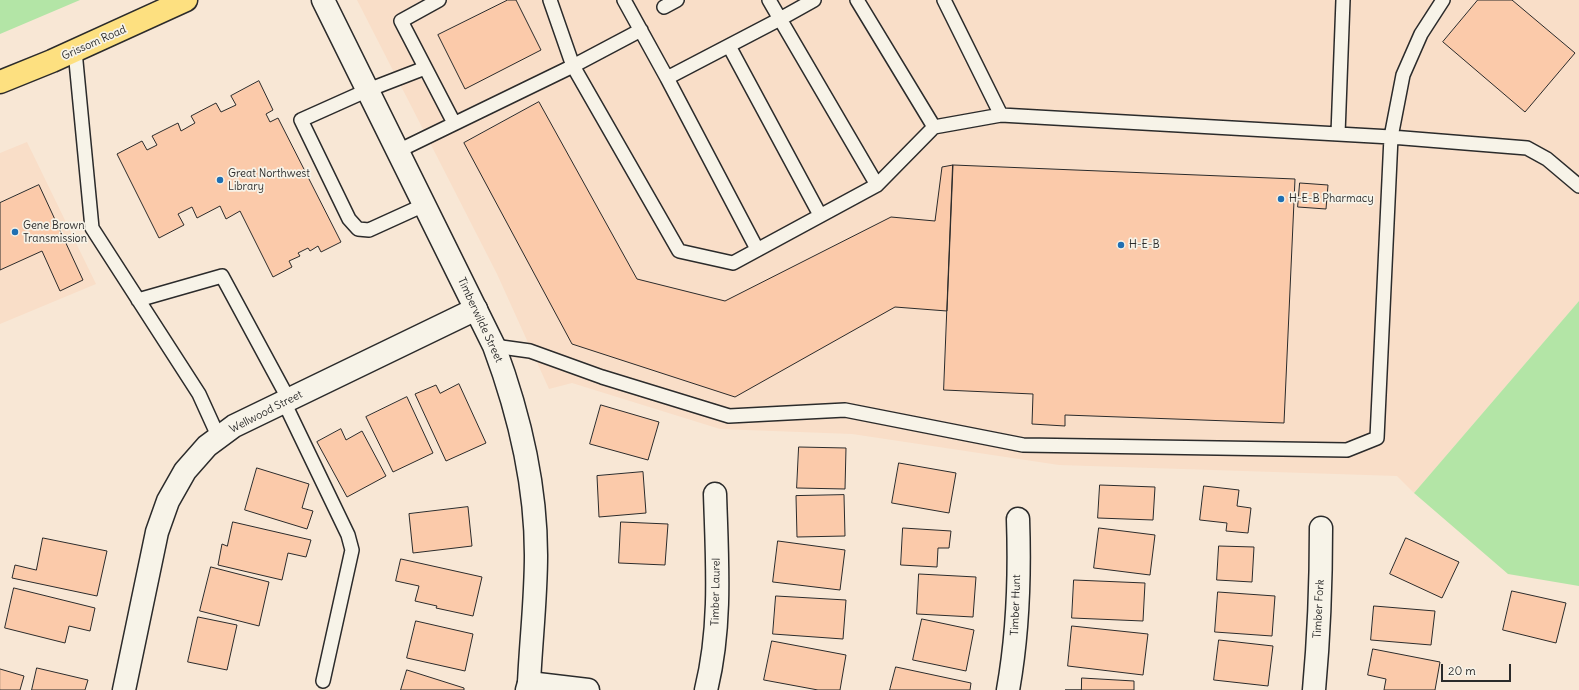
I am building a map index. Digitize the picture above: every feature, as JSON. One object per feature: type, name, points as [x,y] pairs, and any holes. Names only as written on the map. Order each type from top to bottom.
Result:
[{"type":"main road","name":"Grissom Road","points":[[0,82],[75,51],[186,0]]},
{"type":"street","name":"Timberwilde Street","points":[[323,0],[494,346],[504,373],[522,434],[533,497],[536,555],[528,686]]},
{"type":"street","name":"Wellwood Street","points":[[124,690],[158,532],[168,500],[185,471],[207,446],[234,426],[476,309]]},
{"type":"street","name":"Timber Laurel","points":[[706,690],[712,667],[716,625],[717,570],[715,494]]},
{"type":"street","name":"Timber Hunt","points":[[1008,690],[1016,636],[1019,546],[1018,519]]},
{"type":"street","name":"Timber Fork","points":[[1314,690],[1320,600],[1321,528]]},
{"type":"street","points":[[528,686],[588,690]]},
{"type":"lane","points":[[439,0],[401,21],[454,123]]},
{"type":"lane","points":[[550,0],[572,66],[679,251],[733,263],[877,185],[934,127],[1001,115],[1390,137],[1527,148],[1547,159],[1579,186]]},
{"type":"lane","points":[[624,0],[757,249]]},
{"type":"lane","points":[[664,7],[677,0]]},
{"type":"lane","points":[[770,0],[877,185]]},
{"type":"lane","points":[[667,78],[814,0]]},
{"type":"lane","points":[[857,0],[934,127]]},
{"type":"lane","points":[[944,0],[1001,115]]},
{"type":"lane","points":[[1338,134],[1343,0]]},
{"type":"lane","points":[[494,346],[530,351],[602,377],[729,416],[845,410],[1023,445],[1347,450],[1377,438],[1390,137],[1403,75],[1421,34],[1443,0]]},
{"type":"lane","points":[[398,151],[572,66],[641,30]]},
{"type":"lane","points":[[729,46],[820,215]]},
{"type":"lane","points":[[75,51],[92,228],[199,394],[219,438]]},
{"type":"lane","points":[[424,205],[369,230],[358,229],[349,219],[301,120],[368,90],[425,68]]},
{"type":"lane","points":[[138,300],[222,276],[286,401],[348,536],[352,550],[324,681]]},
{"type":"shaded area","points":[[357,0],[1579,0],[1579,301],[1414,493],[1397,476],[1059,465],[852,434],[720,429],[572,383],[549,389],[497,274]]},
{"type":"shaded area","points":[[27,142],[96,284],[0,324],[0,153]]},
{"type":"green space","points":[[0,0],[80,0],[0,34]]},
{"type":"green space","points":[[1579,301],[1579,586],[1508,574],[1414,493]]},
{"type":"building","points":[[508,0],[516,0],[541,50],[465,89],[438,35]]},
{"type":"building","points":[[1478,0],[1512,0],[1575,53],[1525,112],[1443,42]]},
{"type":"building","name":"Great Northwest Library","points":[[259,81],[273,110],[266,114],[270,122],[278,118],[341,242],[321,252],[318,246],[310,251],[308,248],[298,253],[300,256],[289,261],[292,267],[273,277],[240,211],[226,219],[220,206],[197,218],[192,207],[178,214],[184,225],[159,238],[117,154],[142,141],[147,150],[157,145],[152,136],[178,123],[181,131],[195,123],[191,116],[216,103],[221,112],[236,105],[231,96]]},
{"type":"building","points":[[539,102],[637,279],[725,301],[891,217],[935,221],[942,167],[953,165],[947,311],[895,307],[735,397],[572,344],[464,143]]},
{"type":"building","name":"H-E-B","points":[[953,165],[1295,179],[1284,423],[1065,415],[1065,426],[1032,424],[1033,394],[944,390]]},
{"type":"building","points":[[1300,183],[1328,185],[1326,209],[1298,207]]},
{"type":"building","points":[[39,185],[83,280],[60,291],[42,251],[0,270],[0,203]]},
{"type":"building","points":[[459,384],[486,443],[446,461],[415,394],[436,385],[440,393]]},
{"type":"building","points":[[407,397],[433,453],[393,472],[366,417]]},
{"type":"building","points":[[601,405],[659,422],[648,460],[590,444]]},
{"type":"building","points":[[341,429],[346,440],[362,431],[386,476],[347,497],[317,442]]},
{"type":"building","points":[[799,447],[846,448],[845,489],[797,488]]},
{"type":"building","points":[[899,463],[956,473],[949,513],[892,503]]},
{"type":"building","points":[[257,468],[309,484],[302,508],[313,511],[307,529],[245,510]]},
{"type":"building","points":[[643,472],[646,513],[599,517],[597,476]]},
{"type":"building","points":[[1100,485],[1155,487],[1153,520],[1098,518]]},
{"type":"building","points":[[1204,486],[1239,490],[1237,506],[1251,508],[1248,533],[1226,531],[1227,523],[1200,520]]},
{"type":"building","points":[[844,495],[845,536],[797,537],[796,496]]},
{"type":"building","points":[[468,507],[472,546],[413,553],[409,514]]},
{"type":"building","points":[[233,522],[311,540],[306,557],[288,553],[282,580],[218,565],[222,544],[227,546]]},
{"type":"building","points":[[621,522],[668,524],[665,565],[619,563]]},
{"type":"building","points":[[903,528],[951,531],[949,548],[938,548],[937,567],[901,565]]},
{"type":"building","points":[[1099,528],[1155,535],[1150,575],[1094,568]]},
{"type":"building","points":[[43,538],[107,551],[97,596],[12,578],[15,565],[36,570]]},
{"type":"building","points":[[1406,538],[1459,562],[1442,598],[1390,574]]},
{"type":"building","points":[[778,541],[845,550],[840,590],[773,582]]},
{"type":"building","points":[[1219,546],[1254,547],[1252,582],[1217,580]]},
{"type":"building","points":[[401,559],[482,577],[473,616],[436,608],[437,606],[415,601],[419,586],[396,581]]},
{"type":"building","points":[[211,567],[269,582],[259,626],[200,611]]},
{"type":"building","points":[[919,574],[976,577],[973,617],[917,614]]},
{"type":"building","points":[[1074,580],[1145,583],[1143,621],[1072,618]]},
{"type":"building","points":[[14,588],[95,608],[90,631],[69,626],[65,643],[5,628]]},
{"type":"building","points":[[1512,591],[1566,603],[1556,643],[1503,630]]},
{"type":"building","points":[[1218,592],[1275,596],[1272,636],[1215,632]]},
{"type":"building","points":[[776,596],[846,600],[843,639],[773,634]]},
{"type":"building","points":[[1374,606],[1435,611],[1431,645],[1371,640]]},
{"type":"building","points":[[198,617],[237,625],[227,670],[188,662]]},
{"type":"building","points":[[922,619],[974,630],[966,671],[913,660]]},
{"type":"building","points":[[416,621],[473,634],[465,671],[407,658]]},
{"type":"building","points":[[1072,626],[1148,634],[1143,675],[1068,666]]},
{"type":"building","points":[[1219,640],[1273,646],[1268,686],[1214,680]]},
{"type":"building","points":[[772,641],[846,655],[840,690],[818,690],[764,680]]},
{"type":"building","points":[[1373,649],[1440,662],[1435,690],[1384,690],[1386,679],[1368,675]]},
{"type":"building","points":[[896,667],[971,683],[970,690],[890,690]]},
{"type":"building","points":[[37,668],[88,680],[85,690],[32,690]]},
{"type":"building","points":[[0,669],[24,676],[20,690],[0,690]]},
{"type":"building","points":[[407,670],[464,688],[464,690],[401,690]]},
{"type":"building","points":[[1082,678],[1134,681],[1134,690],[1081,690]]},
{"type":"place","name":"Great Northwest Library","points":[[220,180]]},
{"type":"place","name":"H-E-B Pharmacy","points":[[1281,199]]},
{"type":"place","name":"Gene Brown Transmission","points":[[15,232]]},
{"type":"place","name":"H-E-B","points":[[1121,245]]}]
